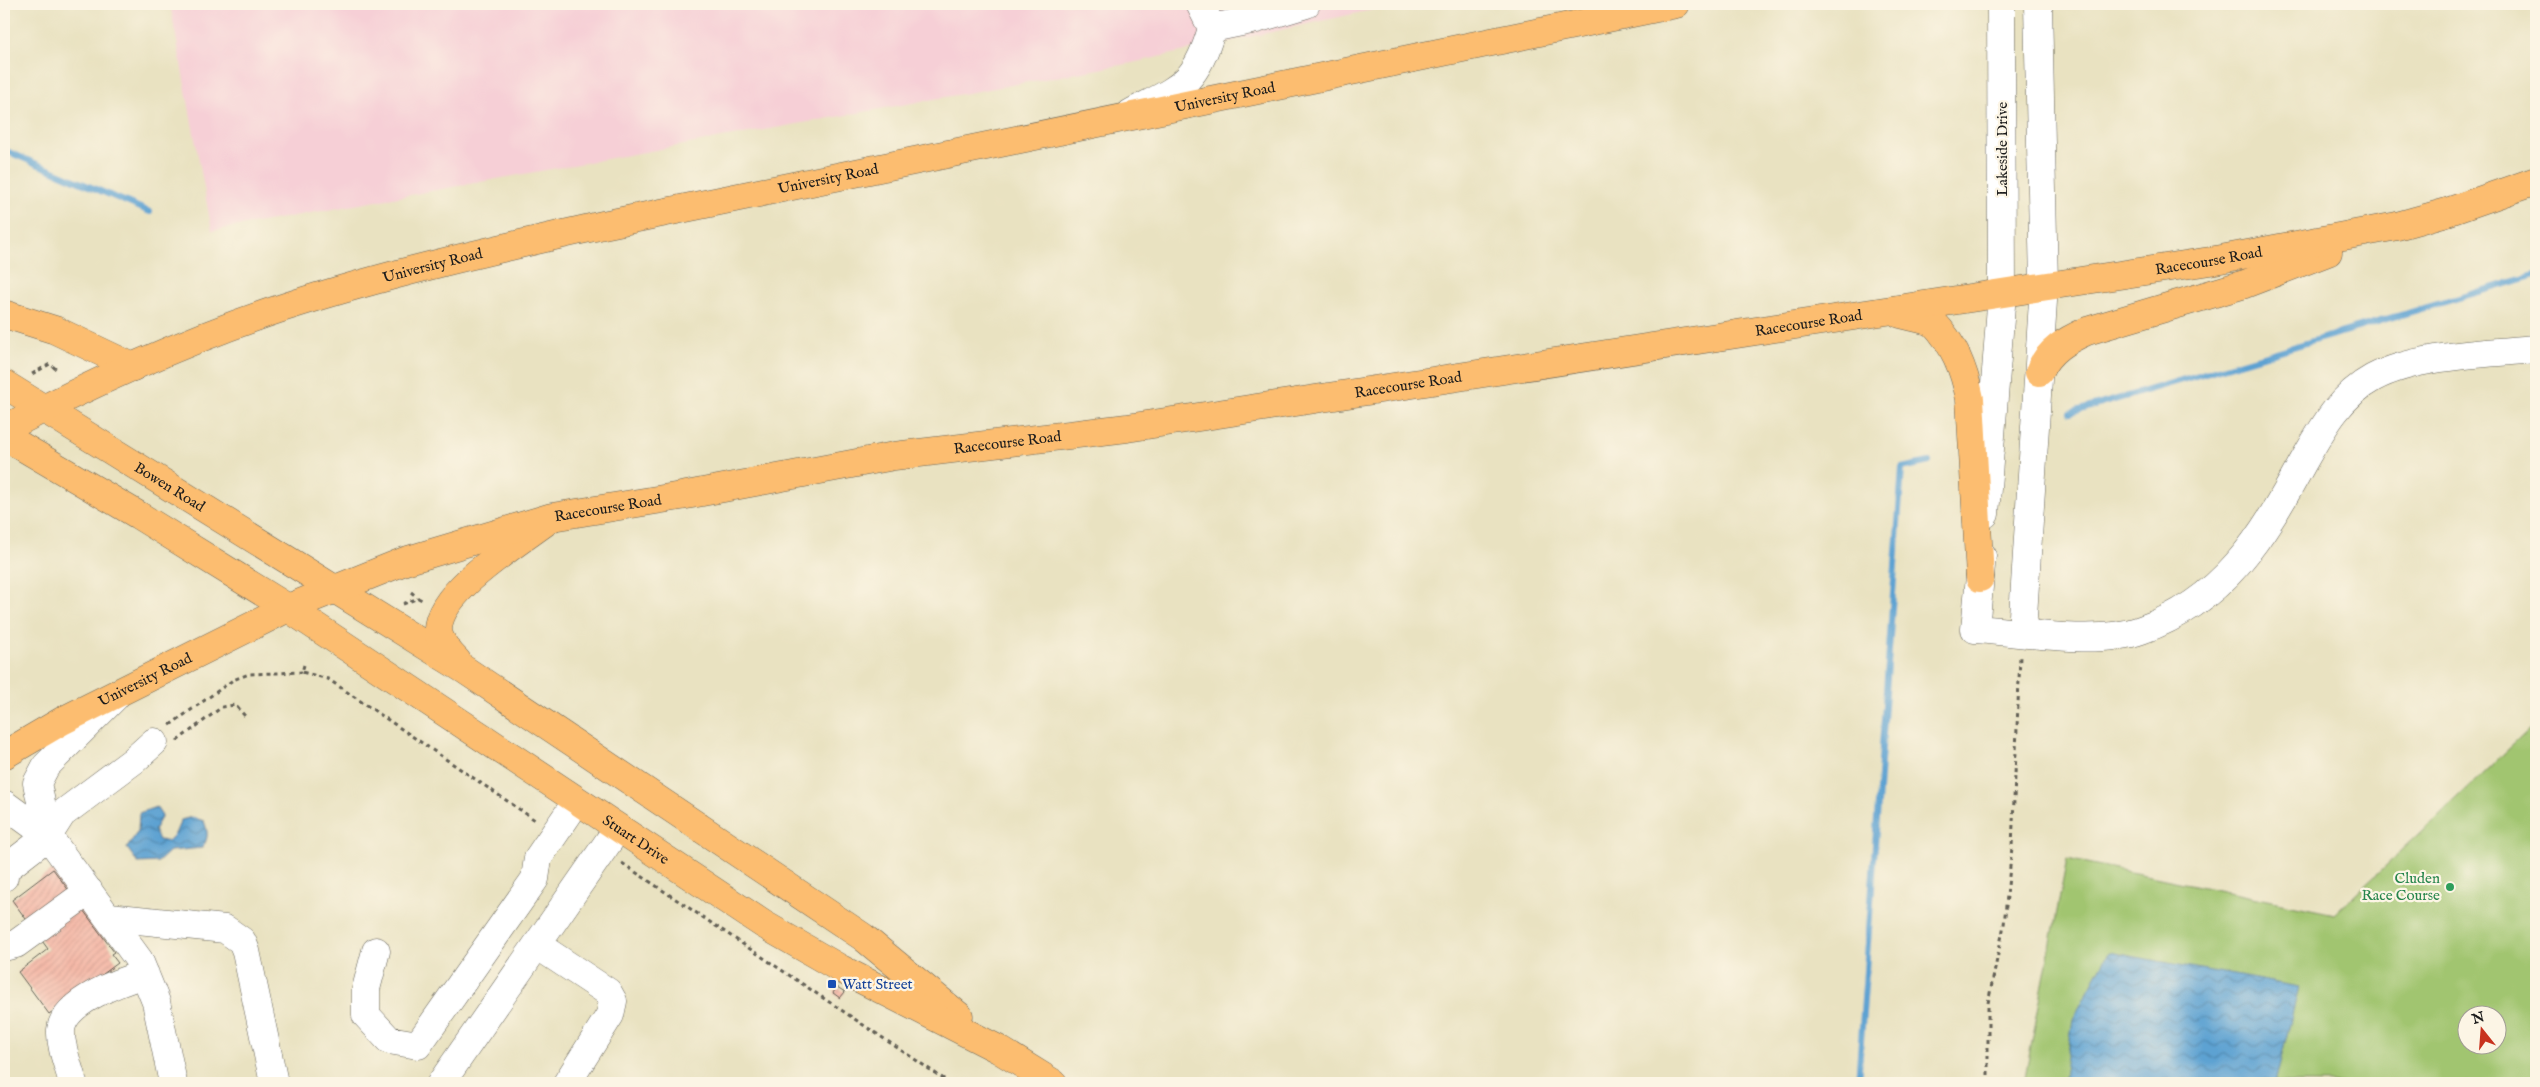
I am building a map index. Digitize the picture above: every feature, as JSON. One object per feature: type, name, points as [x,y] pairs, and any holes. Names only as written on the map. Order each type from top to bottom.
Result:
[{"type":"main road","name":"University Road","points":[[4,429],[133,367],[205,336],[285,307],[427,266],[604,225],[800,186],[1128,115],[1676,4]]},
{"type":"main road","name":"Racecourse Road","points":[[288,608],[405,561],[552,517],[682,496],[894,456],[1136,426],[2210,261],[2397,226],[2447,212],[2536,181]]},
{"type":"main road","points":[[2040,372],[2044,361],[2052,352],[2072,338],[2087,331],[2245,284],[2397,226]]},
{"type":"main road","points":[[1887,311],[1933,322],[1949,340],[1962,367],[1970,399],[1980,578]]},
{"type":"main road","points":[[4,314],[55,330],[133,367]]},
{"type":"main road","name":"Bowen Road","points":[[16,380],[43,409],[336,588]]},
{"type":"main road","points":[[4,436],[138,514],[288,608]]},
{"type":"main road","points":[[465,670],[447,651],[438,631],[440,615],[445,605],[465,582],[552,517]]},
{"type":"main road","name":"Stuart Drive","points":[[336,588],[465,670],[863,937],[998,1049]]},
{"type":"main road","name":"University Road","points":[[4,756],[121,691],[288,608]]},
{"type":"main road","name":"Stuart Drive","points":[[288,608],[577,801],[610,840],[841,969],[998,1049],[1053,1083]]},
{"type":"street","points":[[1128,115],[1177,89],[1193,75],[1204,55],[1212,28],[1200,4]]},
{"type":"street","points":[[1212,28],[1256,20],[1306,4]]},
{"type":"street","name":"Lakeside Drive","points":[[2001,4],[2002,293],[1975,629],[2022,632]]},
{"type":"street","points":[[2038,4],[2044,285],[2040,372],[2022,632],[2096,638],[2140,631],[2181,613],[2220,585],[2255,544],[2334,411],[2353,390],[2374,377],[2446,357],[2536,350]]},
{"type":"street","points":[[48,836],[37,782],[46,766],[121,691]]},
{"type":"street","points":[[4,878],[4,870],[48,836],[62,814],[133,761],[163,744]]},
{"type":"street","points":[[376,951],[366,989],[366,1015],[389,1040],[418,1045],[536,879],[538,858],[577,801]]},
{"type":"street","points":[[4,804],[48,836],[139,960],[156,1002],[173,1083]]},
{"type":"street","points":[[441,1083],[610,840]]},
{"type":"street","points":[[4,947],[16,944],[89,891]]},
{"type":"street","points":[[109,917],[225,929],[242,941],[274,1083]]},
{"type":"street","points":[[537,944],[608,992],[613,1000],[610,1015],[567,1083]]},
{"type":"street","points":[[73,1083],[63,1046],[61,1030],[64,1020],[99,991],[145,974]]},
{"type":"path","points":[[16,380],[50,364],[58,371]]},
{"type":"path","points":[[411,592],[418,598],[432,604]]},
{"type":"path","points":[[398,606],[418,598]]},
{"type":"path","points":[[1988,1083],[1988,1003],[2004,925],[2012,847],[2022,632]]},
{"type":"path","points":[[302,672],[304,665]]},
{"type":"path","points":[[163,744],[167,728],[233,680],[249,674],[302,672],[328,679],[501,798],[548,828],[558,828]]},
{"type":"path","points":[[163,744],[222,707],[235,704],[246,717]]},
{"type":"path","points":[[610,840],[950,1083]]},
{"type":"shaded area","points":[[170,4],[1398,4],[1132,63],[212,231]]},
{"type":"green space","name":"Cluden Race Course","points":[[2536,723],[2536,1083],[2024,1083],[2067,859],[2335,914]]},
{"type":"water","points":[[156,807],[162,816],[154,830],[159,840],[168,841],[175,834],[181,820],[192,817],[204,821],[207,838],[202,848],[170,851],[158,862],[138,863],[127,848],[138,831],[139,813]]},
{"type":"water","points":[[2109,952],[2299,987],[2275,1083],[2063,1083],[2073,1019]]},
{"type":"building","points":[[53,869],[114,952],[111,954],[118,963],[49,1014],[18,972],[48,949],[12,900]]},
{"type":"building","points":[[837,987],[845,992],[840,998],[833,993]]},
{"type":"waterway","points":[[4,150],[150,212]]},
{"type":"waterway","points":[[2070,413],[2536,275]]},
{"type":"waterway","points":[[1858,1083],[1902,468],[1929,462]]},
{"type":"place","name":"Cluden Race Course","points":[[2450,887]]},
{"type":"place","name":"Watt Street","points":[[832,984]]}]
